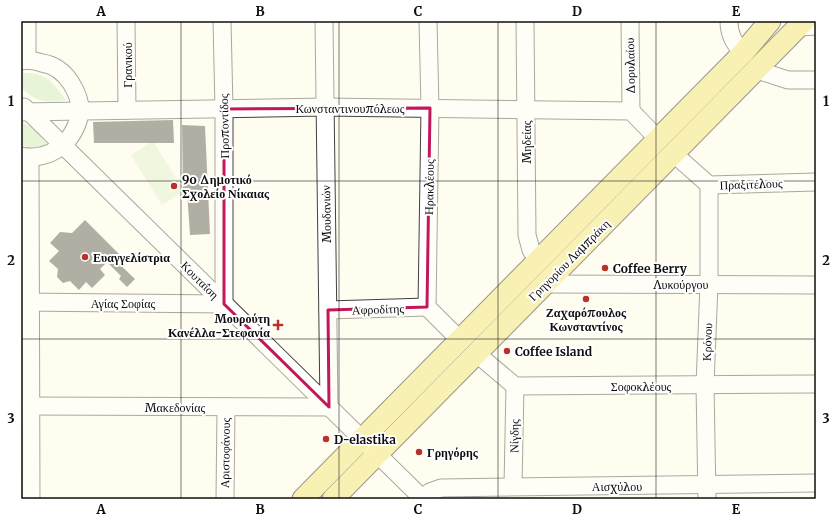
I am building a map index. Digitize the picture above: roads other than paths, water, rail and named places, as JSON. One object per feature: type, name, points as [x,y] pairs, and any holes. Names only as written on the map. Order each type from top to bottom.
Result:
[{"type":"main road","name":"Γρηγορίου Λαμπράκη","points":[[303,499],[744,53],[770,21]]},
{"type":"main road","name":"Γρηγορίου Λαμπράκη","points":[[333,499],[757,70],[807,25]]},
{"type":"street","points":[[27,21],[24,61],[51,64],[66,74],[77,94],[81,110],[76,127],[64,146],[48,154],[25,157],[26,406],[31,499]]},
{"type":"street","name":"Γρανικού","points":[[126,21],[127,110]]},
{"type":"street","name":"Προποντίδος","points":[[222,21],[224,109],[224,304]]},
{"type":"street","name":"Μουδανιών","points":[[324,21],[329,407]]},
{"type":"street","name":"Ηρακλέους","points":[[428,21],[430,108],[428,307]]},
{"type":"street","name":"Μηδείας","points":[[525,21],[527,235],[531,250],[538,261]]},
{"type":"street","name":"Δορυλαίου","points":[[630,21],[631,111]]},
{"type":"street","points":[[729,21],[729,30],[734,43],[744,53]]},
{"type":"street","points":[[757,70],[788,80],[816,80]]},
{"type":"street","name":"Κωνσταντινουπόλεως","points":[[24,109],[127,110],[325,107],[631,111]]},
{"type":"street","name":"Κουταΐση","points":[[24,109],[64,146],[378,455]]},
{"type":"street","points":[[631,111],[658,139]]},
{"type":"street","name":"Πραξιτέλους","points":[[674,154],[709,185],[816,182]]},
{"type":"street","name":"Κρόνου","points":[[707,492],[705,386],[709,185]]},
{"type":"street","name":"Λυκούργου","points":[[546,284],[816,285]]},
{"type":"street","name":"Αγίας Σοφίας","points":[[26,302],[224,304]]},
{"type":"street","points":[[428,307],[460,340]]},
{"type":"street","name":"Αφροδίτης","points":[[328,310],[428,307]]},
{"type":"street","points":[[477,354],[515,386]]},
{"type":"street","name":"Σοφοκλέους","points":[[515,386],[705,386],[816,384]]},
{"type":"street","name":"Νίγδης","points":[[513,486],[515,386]]},
{"type":"street","name":"Μακεδονίας","points":[[26,406],[329,407]]},
{"type":"street","name":"Αριστοφάνους","points":[[225,499],[226,407]]},
{"type":"street","points":[[378,455],[422,499]]},
{"type":"street","name":"Αισχύλου","points":[[422,499],[441,488],[513,486],[707,492],[816,483]]},
{"type":"place","name":"9o Δημοτικό Σχολείο Νίκαιας","points":[[174,186]]},
{"type":"place","name":"Ευαγγελίστρια","points":[[85,257]]},
{"type":"place","name":"Coffee Berry","points":[[605,268]]},
{"type":"place","name":"Ζαχαρόπουλος Κωνσταντίνος","points":[[586,299]]},
{"type":"place","name":"Μουρούτη Κανέλλα-Στεφανία","points":[[278,325]]},
{"type":"place","name":"Coffee Island","points":[[507,351]]},
{"type":"place","name":"D-elastika","points":[[326,439]]},
{"type":"place","name":"Γρηγόρης","points":[[419,452]]}]
